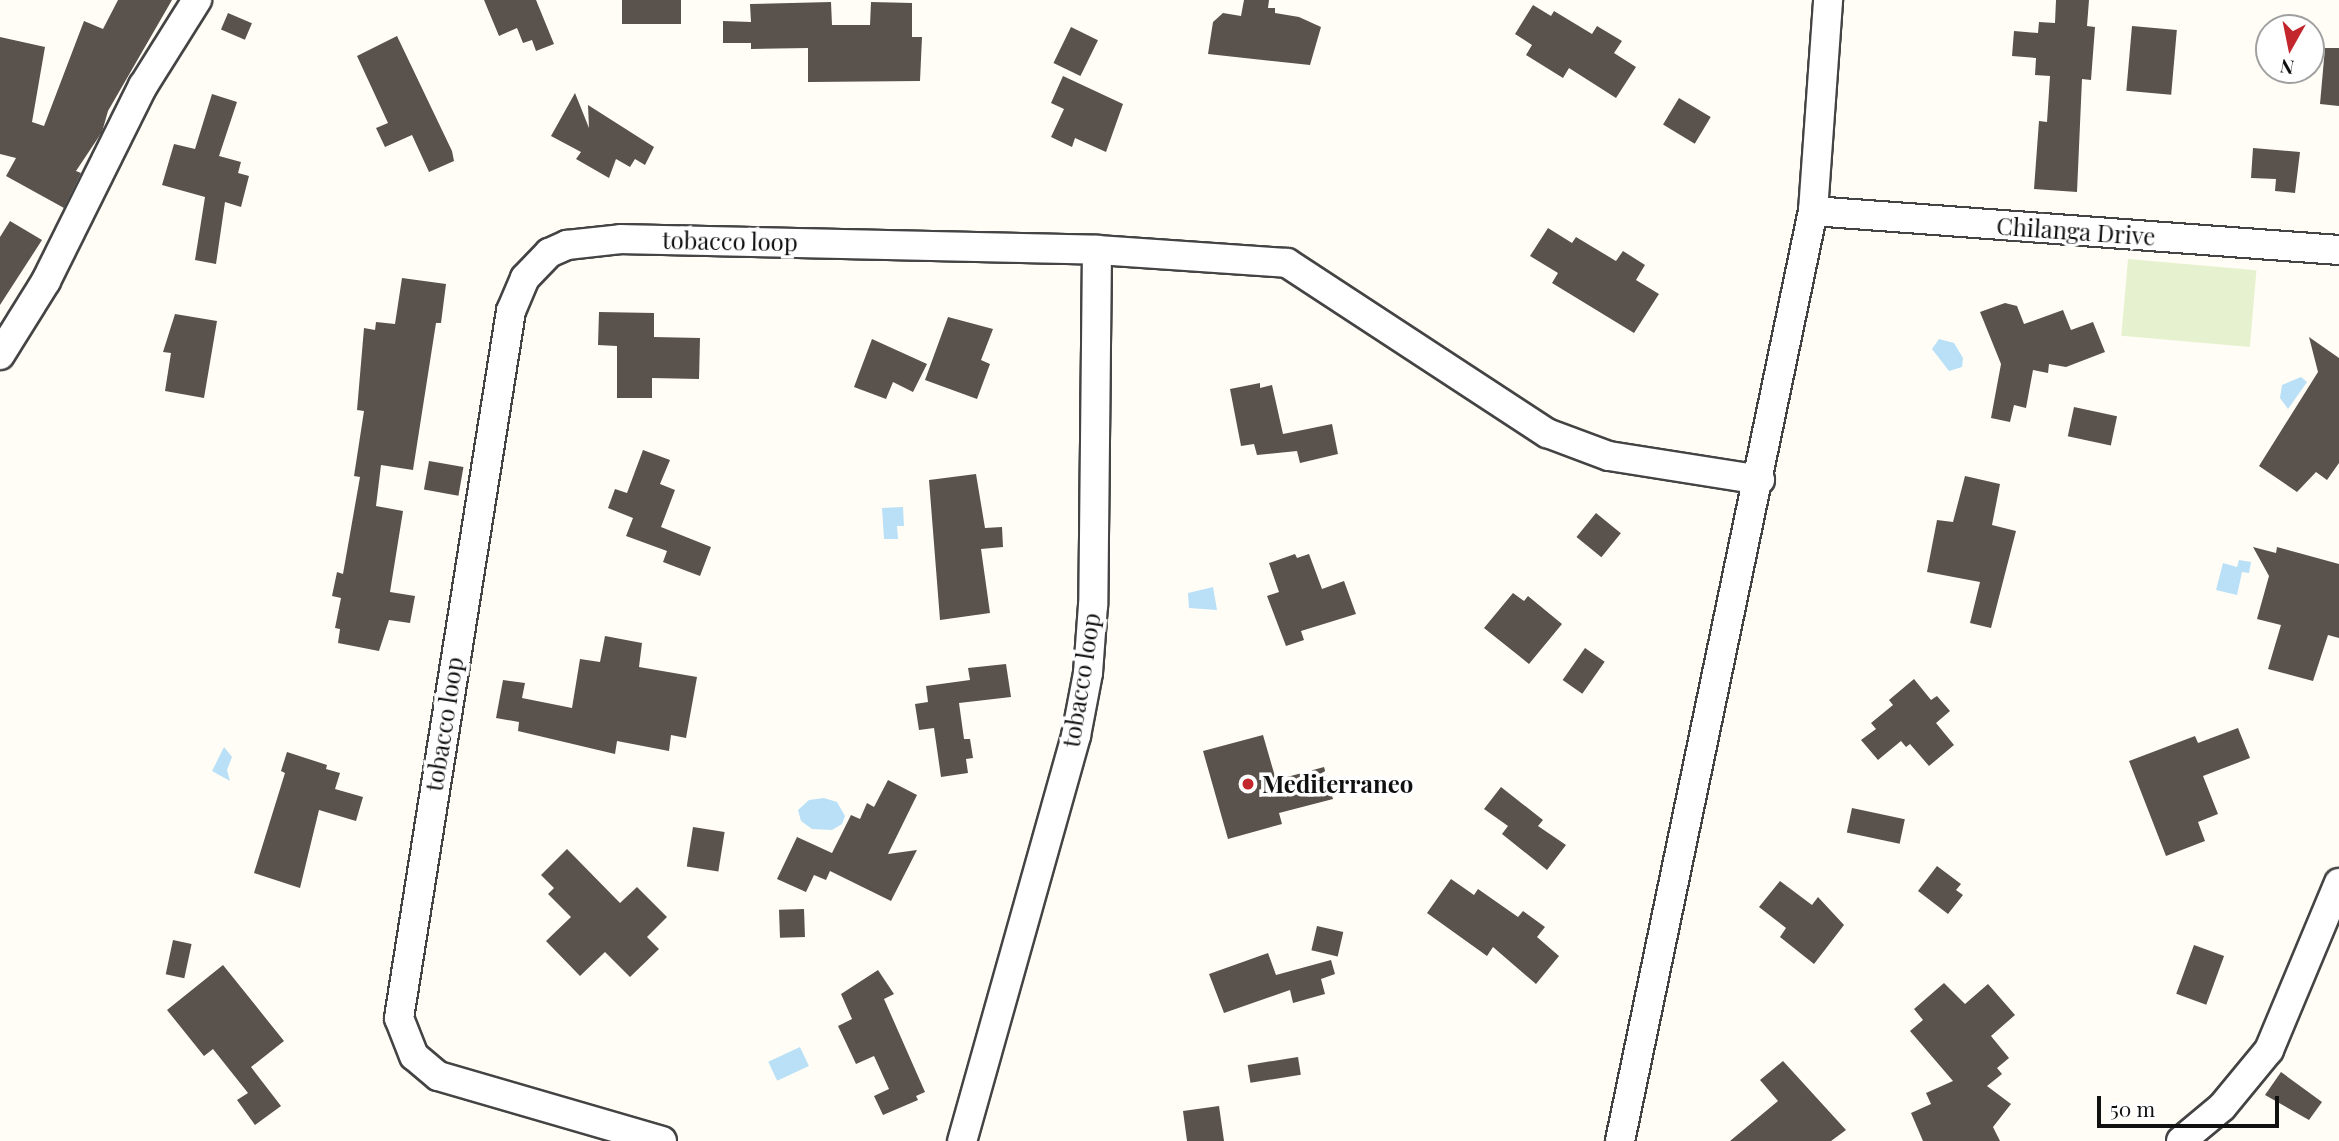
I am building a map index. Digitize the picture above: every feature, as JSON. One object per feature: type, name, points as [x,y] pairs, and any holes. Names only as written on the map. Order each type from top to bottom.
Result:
[{"type":"street","points":[[0,355],[46,281],[143,86],[197,0]]},
{"type":"street","points":[[1620,1141],[1689,797],[1759,480],[1813,211],[1828,0]]},
{"type":"street","name":"Chilanga Drive","points":[[1813,211],[2339,250]]},
{"type":"street","name":"tobacco loop","points":[[662,1141],[438,1076],[414,1056],[399,1018],[507,331],[525,278],[549,253],[567,244],[621,239],[1097,250],[1093,606],[1088,673],[1076,736],[962,1141]]},
{"type":"street","points":[[1097,250],[1287,263],[1547,433],[1609,456],[1759,480]]},
{"type":"street","points":[[2180,1141],[2222,1107],[2269,1050],[2339,883]]},
{"type":"green space","points":[[2128,259],[2257,270],[2250,347],[2121,336]]},
{"type":"water","points":[[1939,339],[1954,343],[1963,358],[1962,367],[1949,371],[1932,349]]},
{"type":"water","points":[[2301,377],[2307,382],[2288,409],[2280,398],[2282,385]]},
{"type":"water","points":[[903,507],[904,526],[897,526],[898,539],[884,539],[882,508]]},
{"type":"water","points":[[2239,560],[2251,562],[2249,573],[2242,572],[2237,595],[2216,590],[2223,563],[2237,567]]},
{"type":"water","points":[[1213,587],[1217,610],[1189,608],[1188,593]]},
{"type":"water","points":[[224,747],[232,757],[227,770],[230,781],[212,771]]},
{"type":"water","points":[[824,798],[837,802],[845,816],[842,824],[832,830],[812,829],[801,821],[798,810],[809,800]]},
{"type":"water","points":[[800,1047],[809,1066],[777,1081],[768,1062]]},
{"type":"building","points":[[118,0],[172,0],[108,111],[102,132],[76,171],[81,173],[64,208],[6,176],[16,158],[0,154],[0,37],[45,47],[32,122],[44,126],[84,21],[103,29]]},
{"type":"building","points":[[484,0],[536,0],[554,44],[536,51],[532,40],[523,43],[517,28],[499,36]]},
{"type":"building","points":[[622,0],[681,0],[681,24],[622,24]]},
{"type":"building","points":[[1244,0],[1269,0],[1268,8],[1275,8],[1275,13],[1299,17],[1321,27],[1310,65],[1208,54],[1213,22],[1223,13],[1241,16]]},
{"type":"building","points":[[2056,0],[2089,0],[2087,26],[2095,27],[2091,80],[2082,79],[2077,192],[2034,189],[2039,121],[2047,122],[2050,76],[2035,75],[2036,58],[2012,56],[2014,31],[2038,33],[2039,22],[2055,23]]},
{"type":"building","points":[[831,2],[832,25],[870,25],[871,2],[912,3],[912,37],[922,37],[920,81],[808,82],[808,48],[751,49],[751,43],[723,43],[723,21],[751,22],[750,4]]},
{"type":"building","points":[[1533,5],[1551,16],[1554,11],[1592,34],[1597,26],[1622,41],[1614,53],[1636,67],[1616,98],[1569,68],[1563,78],[1526,55],[1532,45],[1515,34]]},
{"type":"building","points":[[228,13],[252,23],[245,40],[221,30]]},
{"type":"building","points":[[2132,26],[2177,30],[2171,95],[2126,91]]},
{"type":"building","points":[[1071,27],[1098,40],[1080,76],[1053,63]]},
{"type":"building","points":[[397,36],[452,151],[454,161],[429,172],[412,135],[385,147],[376,128],[388,123],[357,56]]},
{"type":"building","points":[[2325,48],[2339,48],[2339,106],[2320,104],[2322,84],[2325,84]]},
{"type":"building","points":[[1063,76],[1123,104],[1106,152],[1075,138],[1072,147],[1051,137],[1064,109],[1051,103]]},
{"type":"building","points":[[575,93],[589,128],[588,105],[654,147],[645,165],[635,159],[630,167],[616,159],[609,178],[576,159],[581,152],[551,136]]},
{"type":"building","points":[[212,94],[237,102],[219,156],[241,162],[238,173],[249,176],[241,207],[225,202],[216,264],[195,260],[205,197],[162,185],[174,144],[195,149]]},
{"type":"building","points":[[1679,98],[1711,117],[1695,144],[1663,125]]},
{"type":"building","points":[[2253,148],[2300,152],[2295,193],[2275,191],[2276,179],[2251,178]]},
{"type":"building","points":[[10,221],[42,240],[0,305],[0,237]]},
{"type":"building","points":[[1548,228],[1572,243],[1576,237],[1616,261],[1623,251],[1645,265],[1636,280],[1659,294],[1634,333],[1552,283],[1558,273],[1530,256]]},
{"type":"building","points":[[402,278],[446,284],[441,323],[436,323],[413,470],[381,465],[376,506],[403,511],[390,592],[415,596],[410,623],[389,620],[379,651],[338,643],[340,629],[335,628],[341,598],[332,596],[337,572],[343,574],[360,477],[354,476],[364,411],[357,410],[364,328],[375,330],[376,322],[395,324]]},
{"type":"building","points":[[2005,303],[2017,306],[2024,324],[2063,310],[2071,330],[2093,322],[2105,352],[2066,367],[2049,364],[2048,373],[2033,370],[2026,408],[2014,405],[2010,422],[1991,418],[2001,364],[1980,312]]},
{"type":"building","points":[[599,312],[654,313],[654,337],[700,338],[699,379],[652,378],[652,398],[617,398],[617,346],[598,345]]},
{"type":"building","points":[[175,314],[217,321],[204,398],[165,391],[171,353],[163,352]]},
{"type":"building","points":[[948,317],[993,329],[981,360],[990,364],[977,399],[925,380]]},
{"type":"building","points":[[2309,337],[2339,358],[2339,463],[2327,480],[2316,472],[2297,492],[2259,466],[2318,372]]},
{"type":"building","points":[[872,339],[927,364],[913,392],[893,382],[886,399],[854,387]]},
{"type":"building","points":[[1260,383],[1260,388],[1272,385],[1283,434],[1332,424],[1338,454],[1300,463],[1297,451],[1257,455],[1254,444],[1241,446],[1230,389]]},
{"type":"building","points":[[2074,407],[2117,416],[2111,445],[2068,436]]},
{"type":"building","points":[[643,450],[670,460],[660,484],[675,490],[661,527],[711,547],[700,576],[663,562],[667,551],[626,536],[633,518],[608,508],[615,489],[627,493]]},
{"type":"building","points":[[429,461],[463,467],[458,496],[424,490]]},
{"type":"building","points":[[976,474],[985,528],[1002,527],[1003,547],[981,549],[990,613],[940,620],[929,480]]},
{"type":"building","points":[[1965,476],[2000,484],[1992,525],[2016,531],[1991,628],[1970,623],[1980,582],[1927,572],[1937,520],[1953,522]]},
{"type":"building","points":[[1596,513],[1621,533],[1601,557],[1576,537]]},
{"type":"building","points":[[2253,547],[2276,553],[2277,547],[2339,564],[2339,638],[2328,635],[2313,681],[2268,669],[2281,625],[2257,619],[2269,576]]},
{"type":"building","points":[[1295,554],[1297,558],[1309,554],[1322,589],[1344,581],[1356,614],[1301,631],[1304,640],[1286,646],[1267,596],[1279,592],[1269,563]]},
{"type":"building","points":[[1513,593],[1524,601],[1528,596],[1562,624],[1529,664],[1484,628]]},
{"type":"building","points":[[605,636],[642,643],[639,667],[697,677],[686,738],[671,735],[669,751],[617,741],[615,754],[518,731],[519,722],[496,718],[503,680],[525,683],[522,698],[572,708],[580,659],[600,662]]},
{"type":"building","points":[[1585,648],[1605,662],[1582,694],[1563,680]]},
{"type":"building","points":[[1006,664],[1011,697],[959,703],[964,739],[970,739],[973,758],[966,759],[968,773],[941,777],[934,728],[919,730],[915,704],[928,702],[926,686],[970,680],[968,668]]},
{"type":"building","points":[[1914,679],[1931,700],[1937,696],[1950,711],[1936,723],[1954,745],[1929,766],[1910,744],[1906,747],[1901,741],[1878,760],[1861,740],[1876,729],[1871,723],[1893,705],[1889,700]]},
{"type":"building","points":[[2238,728],[2250,758],[2203,776],[2218,814],[2198,822],[2205,841],[2166,856],[2129,761],[2195,736],[2198,743]]},
{"type":"building","points":[[1263,735],[1276,780],[1324,767],[1333,799],[1279,813],[1282,824],[1228,839],[1203,751]]},
{"type":"building","points":[[287,752],[327,765],[326,769],[340,773],[335,789],[363,797],[356,821],[319,810],[300,888],[254,873],[285,773],[281,771]]},
{"type":"building","points":[[888,780],[917,795],[888,854],[917,850],[891,901],[830,871],[826,880],[814,875],[806,892],[777,879],[797,837],[832,853],[851,815],[860,819],[867,803],[874,807]]},
{"type":"building","points":[[1501,787],[1543,820],[1538,826],[1566,845],[1547,870],[1502,834],[1508,826],[1484,809]]},
{"type":"building","points":[[1852,808],[1905,819],[1900,844],[1847,832]]},
{"type":"building","points":[[693,827],[725,832],[718,872],[687,867]]},
{"type":"building","points":[[567,849],[620,903],[637,887],[667,917],[647,937],[659,949],[630,977],[605,952],[580,976],[546,941],[571,917],[548,894],[554,888],[541,875]]},
{"type":"building","points":[[1937,866],[1961,884],[1956,890],[1963,895],[1948,914],[1918,891]]},
{"type":"building","points":[[1451,879],[1474,895],[1478,889],[1518,917],[1523,911],[1545,927],[1537,937],[1559,956],[1536,984],[1493,947],[1487,956],[1427,913]]},
{"type":"building","points":[[1780,881],[1812,905],[1818,897],[1844,925],[1814,964],[1780,937],[1786,928],[1759,907]]},
{"type":"building","points":[[804,909],[805,937],[780,938],[779,910]]},
{"type":"building","points":[[1317,926],[1343,932],[1338,956],[1311,950]]},
{"type":"building","points":[[173,940],[192,944],[184,978],[166,974]]},
{"type":"building","points":[[2194,945],[2224,956],[2206,1005],[2176,994]]},
{"type":"building","points":[[1268,953],[1276,975],[1331,960],[1335,974],[1321,979],[1325,994],[1293,1003],[1290,990],[1224,1013],[1209,974]]},
{"type":"building","points":[[223,965],[284,1041],[251,1067],[281,1106],[255,1125],[237,1100],[248,1093],[213,1049],[204,1056],[167,1010]]},
{"type":"building","points":[[878,970],[894,994],[884,999],[925,1092],[916,1096],[918,1100],[883,1115],[874,1096],[889,1089],[874,1056],[856,1064],[838,1026],[852,1019],[841,994]]},
{"type":"building","points":[[1944,983],[1965,1004],[1988,984],[2015,1015],[1991,1036],[2009,1058],[1997,1068],[2002,1074],[1987,1086],[2011,1104],[1993,1127],[2000,1141],[1923,1141],[1911,1113],[1931,1104],[1926,1093],[1953,1081],[1910,1031],[1923,1020],[1914,1009]]},
{"type":"building","points":[[1298,1057],[1301,1075],[1250,1083],[1248,1065]]},
{"type":"building","points":[[1783,1061],[1846,1130],[1831,1141],[1730,1141],[1778,1101],[1760,1080]]},
{"type":"building","points":[[2281,1072],[2322,1102],[2309,1120],[2265,1095]]},
{"type":"building","points":[[1219,1106],[1224,1141],[1187,1141],[1183,1111]]},
{"type":"place","name":"Mediterraneo","points":[[1248,784]]}]
